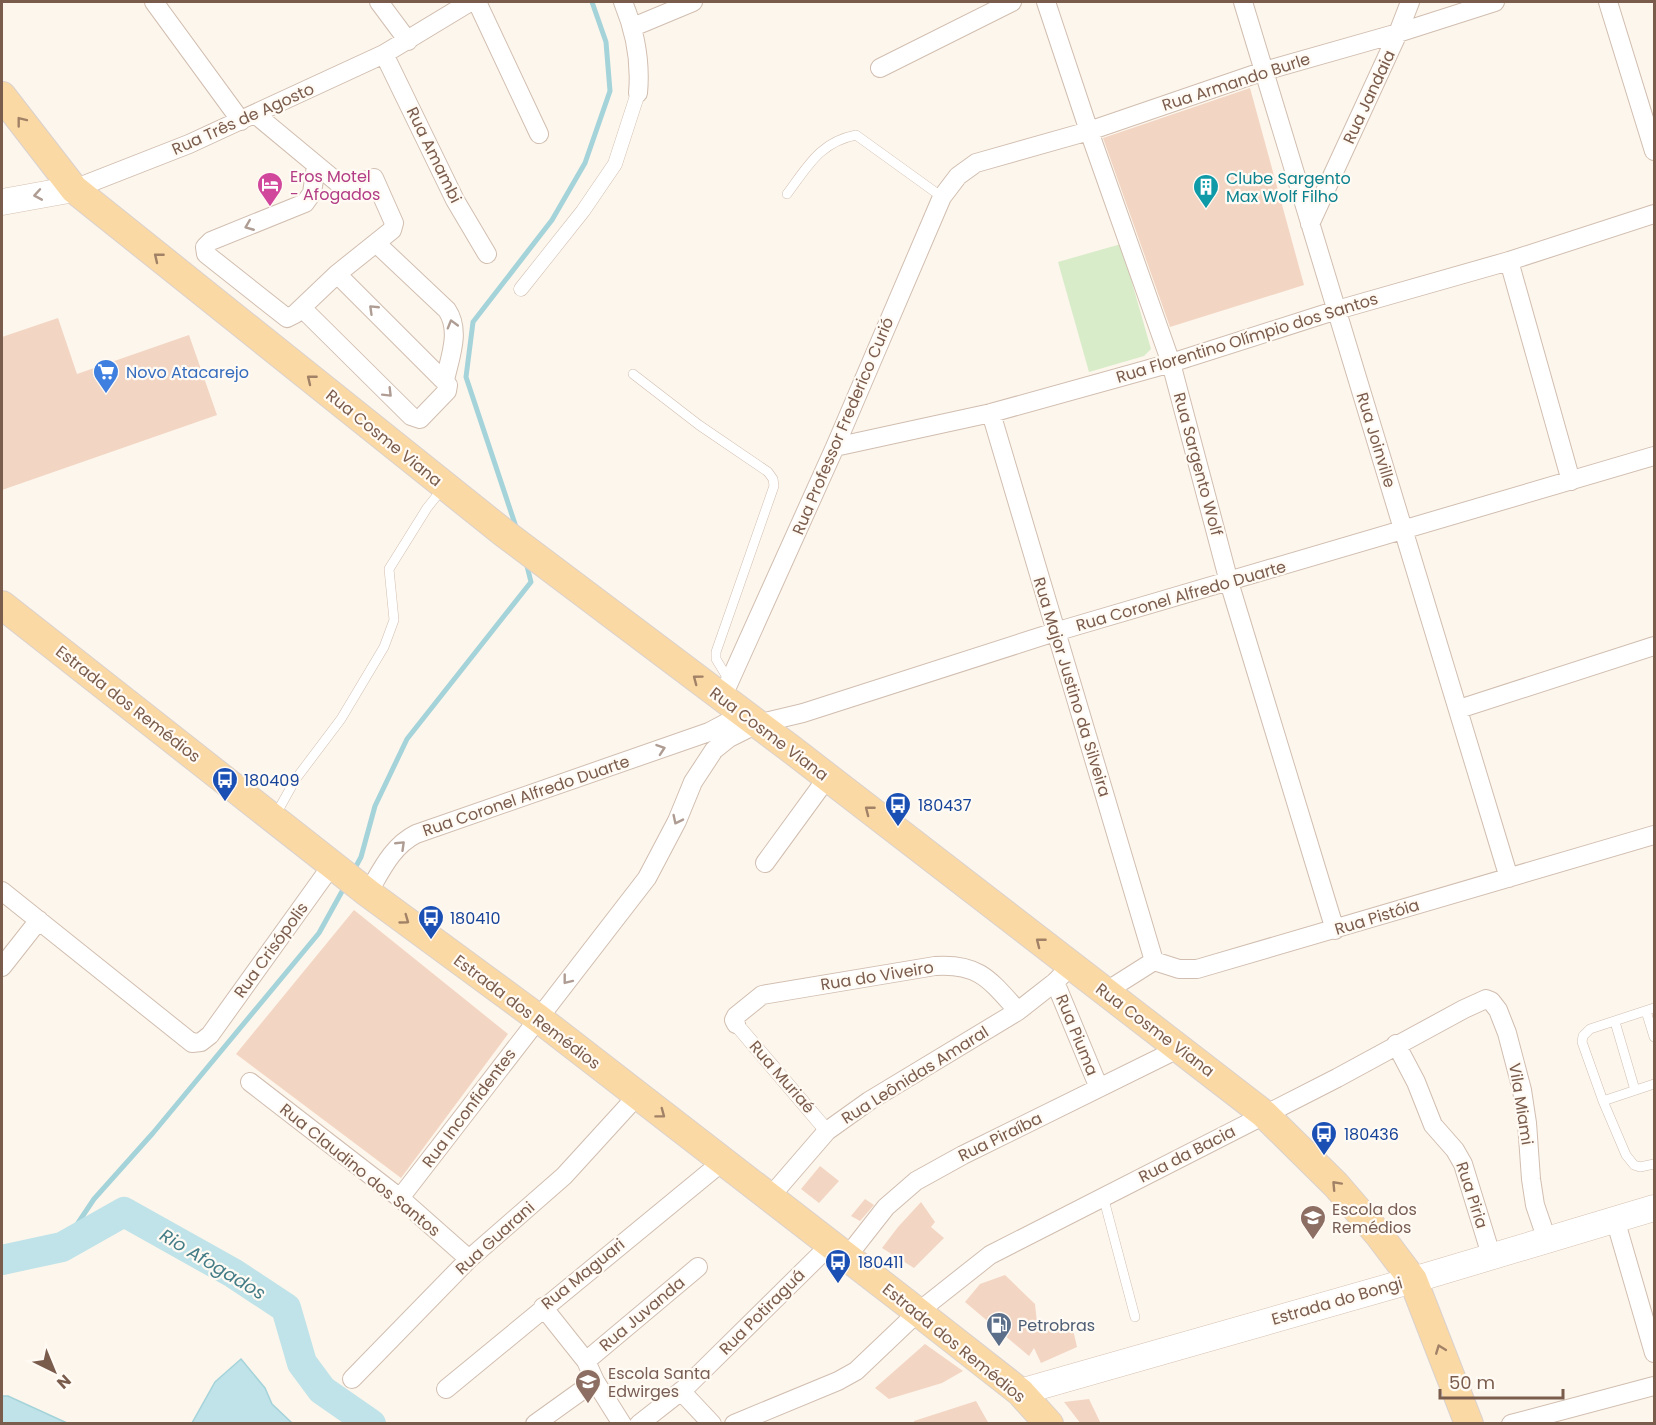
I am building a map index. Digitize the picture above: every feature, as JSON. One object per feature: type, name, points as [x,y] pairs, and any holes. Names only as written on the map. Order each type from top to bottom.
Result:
[{"type":"main road","name":"Rua Cosme Viana","points":[[2,96],[74,189],[504,533],[738,704],[1063,974],[1105,992],[1264,1114],[1336,1185],[1379,1235],[1413,1280],[1469,1424]]},
{"type":"main road","name":"Rua Três de Agosto","points":[[2,202],[74,189]]},
{"type":"main road","name":"Estrada dos Remédios","points":[[2,605],[333,866],[538,1018],[918,1312],[1020,1392],[1049,1424]]},
{"type":"main road","name":"Estrada do Bongi","points":[[1020,1392],[1413,1280],[1654,1208]]},
{"type":"street","points":[[154,2],[248,118],[316,166],[343,186],[371,178],[376,181],[394,223],[392,230],[337,274],[302,308],[287,318],[223,268],[204,250],[205,246],[212,241],[305,202],[312,193],[316,166]]},
{"type":"street","points":[[379,2],[408,40]]},
{"type":"street","name":"Rua Três de Agosto","points":[[74,189],[189,144],[384,54],[470,2]]},
{"type":"street","points":[[477,2],[538,134]]},
{"type":"street","points":[[521,289],[583,211],[615,164],[638,93],[640,74],[633,27],[622,2]]},
{"type":"street","points":[[633,27],[693,2]]},
{"type":"street","points":[[880,68],[1012,2]]},
{"type":"street","name":"Rua Sargento Wolf","points":[[1046,2],[1171,363],[1229,582],[1335,930]]},
{"type":"street","name":"Rua Joinville","points":[[1243,2],[1509,878]]},
{"type":"street","name":"Rua Jandaia","points":[[1310,224],[1410,2]]},
{"type":"street","name":"Rua Armando Burle","points":[[976,163],[1089,131],[1264,71],[1496,2]]},
{"type":"street","points":[[1608,2],[1654,151]]},
{"type":"street","name":"Rua Amambi","points":[[384,54],[455,200],[487,254]]},
{"type":"street","name":"Rua Professor Frederico Curió","points":[[738,704],[835,447],[942,197],[958,176],[976,163]]},
{"type":"street","name":"Rua Florentino Olímpio dos Santos","points":[[835,447],[991,413],[1171,363],[1336,310],[1509,261],[1654,214]]},
{"type":"street","points":[[376,243],[453,318],[456,330],[446,380]]},
{"type":"street","points":[[1509,261],[1571,481]]},
{"type":"street","points":[[302,308],[411,416],[420,419],[447,391],[446,380],[337,274]]},
{"type":"street","name":"Rua Major Justino da Silveira","points":[[991,413],[1154,961]]},
{"type":"street","name":"Rua Coronel Alfredo Duarte","points":[[738,704],[803,713],[1055,632],[1654,456]]},
{"type":"street","points":[[1459,709],[1654,646]]},
{"type":"street","name":"Rua Coronel Alfredo Duarte","points":[[363,889],[397,847],[404,840],[416,834],[709,732],[738,704]]},
{"type":"street","name":"Rua Coronel Alfredo Duarte","points":[[538,1018],[647,878],[677,821],[693,782],[714,750],[729,738],[738,704]]},
{"type":"street","points":[[765,863],[827,778]]},
{"type":"street","name":"Rua Pistóia","points":[[1154,961],[1179,969],[1197,969],[1654,835]]},
{"type":"street","name":"Rua Crisópolis","points":[[39,920],[192,1043],[201,1042],[210,1035],[333,866]]},
{"type":"street","points":[[2,891],[39,920],[2,967]]},
{"type":"street","points":[[1105,992],[1154,961]]},
{"type":"street","name":"Rua do Viveiro","points":[[736,1024],[734,1020],[736,1016],[762,995],[935,966],[956,965],[971,969],[990,979],[1018,1011]]},
{"type":"street","name":"Rua Leônidas Amaral","points":[[770,1197],[828,1131],[869,1101],[1018,1011],[1063,974]]},
{"type":"street","name":"Rua Piuma","points":[[1063,974],[1099,1088]]},
{"type":"street","name":"Vila Miami","points":[[1464,1008],[1488,999],[1498,1010],[1507,1033],[1525,1112],[1535,1205],[1547,1240]]},
{"type":"street","name":"Rua da Bacia","points":[[734,1424],[838,1381],[856,1371],[918,1312],[990,1255],[1337,1078],[1464,1008]]},
{"type":"street","name":"Rua Inconfidentes","points":[[400,1198],[538,1018]]},
{"type":"street","name":"Rua Muriaé","points":[[736,1024],[828,1131]]},
{"type":"street","name":"Rua Piria","points":[[1396,1044],[1416,1082],[1433,1125],[1455,1150],[1463,1164],[1491,1255]]},
{"type":"street","name":"Rua Piraíba","points":[[838,1251],[916,1181],[963,1155],[1178,1049]]},
{"type":"street","name":"Rua Claudino dos Santos","points":[[250,1082],[400,1198],[469,1259]]},
{"type":"street","name":"Rua Guarani","points":[[352,1379],[469,1259],[564,1176],[637,1096]]},
{"type":"street","name":"Rua Maguari","points":[[446,1389],[722,1162]]},
{"type":"street","points":[[1616,1219],[1654,1353]]},
{"type":"street","name":"Rua Potiraguá","points":[[639,1424],[681,1391],[838,1251]]},
{"type":"street","name":"Rua Juvanda","points":[[586,1361],[698,1267]]},
{"type":"street","points":[[543,1307],[586,1361],[595,1381],[622,1424]]},
{"type":"street","points":[[535,1424],[595,1381]]},
{"type":"street","points":[[1511,1424],[1654,1386]]},
{"type":"street","points":[[681,1391],[712,1424]]},
{"type":"lane","points":[[787,194],[822,149],[841,138],[856,135],[942,197]]},
{"type":"lane","points":[[633,374],[699,425],[768,472],[773,479],[774,486],[716,652],[716,659],[738,704]]},
{"type":"lane","points":[[274,819],[295,780],[341,719],[384,647],[394,620],[389,569],[427,508],[444,486]]},
{"type":"lane","points":[[1654,1037],[1650,1010],[1590,1029],[1583,1036],[1582,1042],[1603,1101],[1630,1161],[1640,1167],[1654,1164]]},
{"type":"lane","points":[[1615,1022],[1635,1090]]},
{"type":"lane","points":[[1603,1101],[1654,1084]]},
{"type":"lane","points":[[1103,1196],[1135,1317]]},
{"type":"green space","points":[[1121,244],[1151,349],[1144,356],[1089,372],[1058,262]]},
{"type":"water","points":[[62,1247],[2,1269],[2,1255]]},
{"type":"water","points":[[241,1359],[265,1388],[272,1404],[292,1423],[192,1423],[215,1382]]},
{"type":"water","points":[[2,1396],[8,1396],[67,1423],[2,1423]]},
{"type":"building","name":"Clube Sargento Max Wolf Filho","points":[[1250,88],[1304,285],[1170,327],[1103,138]]},
{"type":"building","name":"Novo Atacarejo","points":[[58,318],[77,374],[189,335],[217,415],[2,490],[2,337]]},
{"type":"building","points":[[354,910],[508,1034],[401,1178],[236,1054]]},
{"type":"building","points":[[820,1166],[839,1181],[819,1203],[801,1189]]},
{"type":"building","points":[[865,1199],[874,1205],[860,1221],[851,1216]]},
{"type":"building","points":[[921,1202],[935,1222],[931,1227],[944,1238],[914,1268],[882,1248]]},
{"type":"building","points":[[1005,1275],[1035,1304],[1038,1332],[1071,1321],[1077,1347],[1041,1363],[1034,1348],[1029,1356],[965,1302],[980,1284]]},
{"type":"building","points":[[925,1344],[963,1371],[942,1383],[889,1399],[875,1388]]},
{"type":"building","points":[[1089,1399],[1101,1424],[1081,1424],[1064,1402]]},
{"type":"building","points":[[976,1401],[989,1424],[914,1424],[914,1421]]},
{"type":"waterway","points":[[517,530],[466,377],[473,322],[552,220],[585,163],[610,91],[606,42],[592,2]]},
{"type":"waterway","points":[[354,870],[361,857],[375,806],[407,739],[531,582],[526,562]]},
{"type":"waterway","points":[[62,1247],[94,1199],[153,1133],[319,933],[345,886]]},
{"type":"waterway","name":"Rio Afogados","points":[[2,1260],[62,1247],[124,1212],[233,1273],[286,1308],[302,1363],[322,1390],[371,1424]]},
{"type":"place","name":"Eros Motel - Afogados","points":[[270,208]]},
{"type":"place","name":"Clube Sargento Max Wolf Filho","points":[[1206,210]]},
{"type":"place","name":"Novo Atacarejo","points":[[106,395]]},
{"type":"place","name":"180409","points":[[225,803]]},
{"type":"place","name":"180437","points":[[898,828]]},
{"type":"place","name":"180410","points":[[431,941]]},
{"type":"place","name":"180436","points":[[1324,1157]]},
{"type":"place","name":"Escola dos Remédios","points":[[1313,1241]]},
{"type":"place","name":"180411","points":[[838,1285]]},
{"type":"place","name":"Petrobras","points":[[999,1348]]},
{"type":"place","name":"Escola Santa Edwirges","points":[[588,1405]]}]
